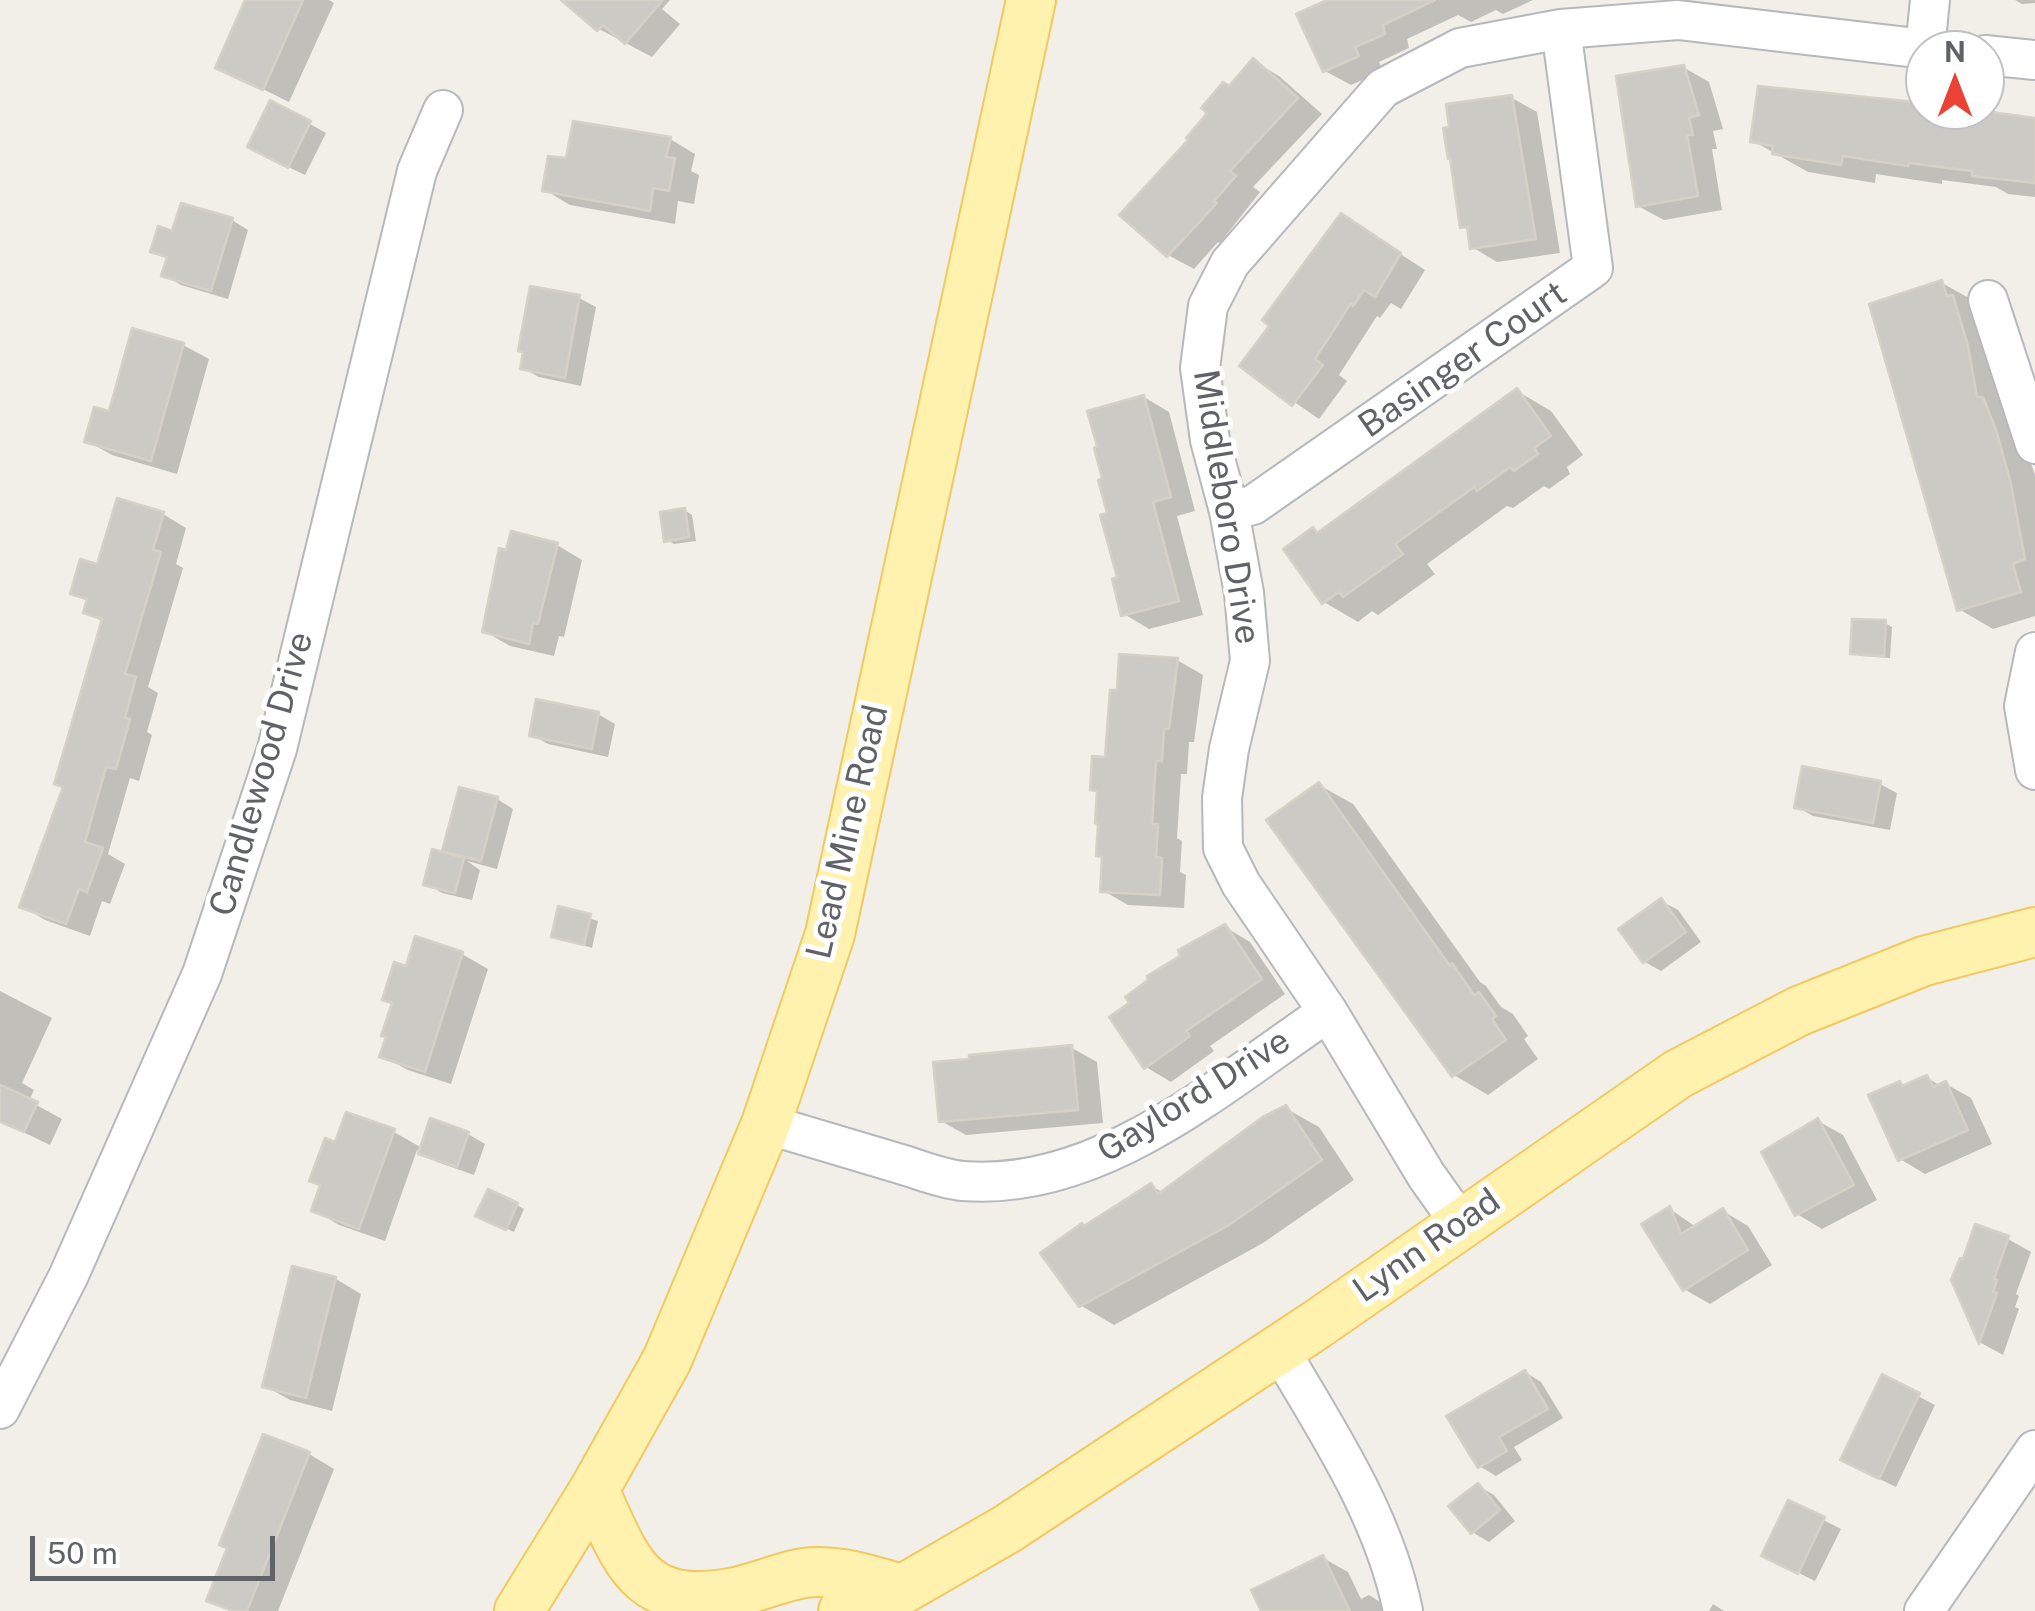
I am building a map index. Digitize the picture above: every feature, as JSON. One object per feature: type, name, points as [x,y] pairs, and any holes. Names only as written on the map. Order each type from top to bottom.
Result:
[{"type":"main road","name":"Lead Mine Road","points":[[519,1611],[668,1360],[766,1124],[830,934],[1031,0]]},
{"type":"main road","name":"Lynn Road","points":[[844,1611],[909,1600],[1007,1529],[1279,1350],[1678,1074],[1799,1011],[1924,961],[2035,932]]},
{"type":"main road","points":[[594,1490],[623,1552],[639,1575],[661,1592],[689,1596],[728,1594],[806,1573],[844,1574],[909,1600]]},
{"type":"street","points":[[1928,30],[1930,0]]},
{"type":"street","name":"Middleboro Drive","points":[[1460,1223],[1426,1175],[1328,1012],[1241,884],[1223,848],[1222,798],[1228,749],[1250,661],[1244,593],[1210,440],[1200,368],[1208,306],[1230,263],[1383,88],[1460,48],[1561,29],[1678,20],[1905,47]]},
{"type":"street","name":"Basinger Court","points":[[1228,510],[1253,505],[1593,268],[1561,29]]},
{"type":"street","points":[[2005,57],[2035,60]]},
{"type":"street","name":"Candlewood Drive","points":[[0,1410],[68,1277],[207,958],[277,749],[418,171],[443,110]]},
{"type":"street","points":[[1988,300],[2035,444]]},
{"type":"street","points":[[2035,652],[2024,706],[2035,770]]},
{"type":"street","name":"Gaylord Drive","points":[[766,1124],[958,1181],[1027,1178],[1093,1161],[1134,1142],[1328,1012]]},
{"type":"street","points":[[1279,1350],[1346,1465],[1389,1551],[1404,1611]]},
{"type":"street","points":[[1924,1611],[2035,1450]]},
{"type":"building","points":[[245,0],[303,0],[263,90],[215,68]]},
{"type":"building","points":[[561,0],[663,0],[625,44],[603,25],[597,31]]},
{"type":"building","points":[[1327,0],[1435,0],[1383,25],[1385,34],[1355,47],[1359,56],[1323,72],[1296,14]]},
{"type":"building","points":[[1253,58],[1298,98],[1230,171],[1236,176],[1214,201],[1217,203],[1167,257],[1119,215],[1188,140],[1207,113],[1201,108],[1223,82],[1229,86]]},
{"type":"building","points":[[1684,65],[1699,115],[1689,118],[1693,135],[1687,135],[1698,196],[1636,207],[1616,76]]},
{"type":"building","points":[[1758,86],[1905,101],[1905,130],[2005,130],[2005,114],[2035,118],[2035,183],[1972,176],[1972,171],[1843,156],[1841,165],[1772,154],[1773,146],[1750,142]]},
{"type":"building","points":[[1512,95],[1536,239],[1470,249],[1467,227],[1460,228],[1448,159],[1443,128],[1449,127],[1446,104]]},
{"type":"building","points":[[270,100],[311,121],[288,168],[247,147]]},
{"type":"building","points":[[573,121],[671,137],[666,157],[675,158],[669,191],[653,188],[650,211],[542,191],[548,156],[566,158]]},
{"type":"building","points":[[181,203],[233,218],[211,291],[161,276],[167,257],[150,252],[158,226],[172,231]]},
{"type":"building","points":[[1341,213],[1401,253],[1375,297],[1364,290],[1353,306],[1351,303],[1315,359],[1323,365],[1292,406],[1239,366],[1269,326],[1262,320]]},
{"type":"building","points":[[1942,280],[1947,296],[1953,295],[1977,397],[1983,397],[1996,430],[2025,559],[2013,564],[2021,592],[1957,611],[1869,304]]},
{"type":"building","points":[[530,286],[580,295],[565,378],[520,369],[523,352],[518,351]]},
{"type":"building","points":[[132,328],[184,343],[151,461],[84,442],[94,407],[109,411]]},
{"type":"building","points":[[1517,388],[1551,436],[1534,448],[1538,454],[1514,471],[1510,467],[1477,491],[1474,487],[1395,544],[1403,554],[1343,597],[1339,592],[1322,604],[1283,549],[1313,527],[1317,533]]},
{"type":"building","points":[[1144,395],[1171,497],[1153,502],[1179,601],[1121,616],[1112,579],[1117,577],[1100,515],[1107,513],[1098,480],[1102,478],[1094,448],[1097,446],[1087,411]]},
{"type":"building","points":[[117,498],[164,512],[153,550],[161,552],[125,674],[136,677],[125,718],[130,719],[116,769],[106,767],[85,842],[103,848],[87,892],[79,889],[66,924],[19,907],[63,787],[54,784],[102,619],[83,613],[87,599],[70,594],[80,559],[97,564]]},
{"type":"building","points":[[685,508],[689,537],[664,542],[660,512]]},
{"type":"building","points":[[511,531],[558,543],[538,624],[533,623],[529,644],[482,632],[499,548],[506,550]]},
{"type":"building","points":[[1852,619],[1886,620],[1884,656],[1850,654]]},
{"type":"building","points":[[1119,654],[1178,658],[1169,729],[1164,729],[1162,761],[1156,761],[1152,824],[1158,824],[1156,857],[1162,858],[1160,895],[1100,892],[1102,857],[1096,856],[1097,791],[1090,790],[1092,756],[1105,757],[1110,690],[1117,690]]},
{"type":"building","points":[[536,699],[599,712],[592,749],[529,736]]},
{"type":"building","points":[[1802,766],[1881,781],[1873,823],[1794,808]]},
{"type":"building","points":[[1319,782],[1450,966],[1452,963],[1474,995],[1479,992],[1496,1016],[1492,1019],[1506,1040],[1452,1077],[1266,820]]},
{"type":"building","points":[[459,787],[498,797],[481,861],[442,851]]},
{"type":"building","points":[[432,849],[464,858],[455,893],[423,885]]},
{"type":"building","points":[[1661,898],[1686,932],[1643,963],[1618,929]]},
{"type":"building","points":[[558,906],[591,914],[584,945],[551,937]]},
{"type":"building","points":[[1225,924],[1262,979],[1186,1031],[1190,1036],[1144,1069],[1109,1017],[1129,1003],[1125,997],[1148,980],[1147,976],[1180,956],[1178,950]]},
{"type":"building","points":[[415,936],[463,952],[425,1072],[379,1057],[392,1003],[382,1000],[394,962],[406,966]]},
{"type":"building","points":[[1072,1045],[1078,1110],[939,1122],[933,1062]]},
{"type":"building","points":[[1927,1075],[1933,1087],[1946,1081],[1968,1130],[1898,1161],[1868,1095]]},
{"type":"building","points":[[0,1085],[38,1102],[24,1132],[0,1122]]},
{"type":"building","points":[[1286,1105],[1322,1160],[1229,1225],[1079,1307],[1040,1253],[1151,1183],[1158,1194],[1264,1116]]},
{"type":"building","points":[[346,1112],[395,1129],[359,1229],[311,1211],[320,1185],[309,1181],[325,1138],[335,1142]]},
{"type":"building","points":[[430,1118],[469,1132],[457,1167],[418,1154]]},
{"type":"building","points":[[1818,1118],[1854,1185],[1795,1216],[1761,1152]]},
{"type":"building","points":[[488,1189],[518,1203],[506,1230],[475,1216]]},
{"type":"building","points":[[1670,1206],[1681,1234],[1723,1208],[1748,1250],[1683,1291],[1641,1224]]},
{"type":"building","points":[[1975,1224],[2009,1236],[1994,1279],[1997,1280],[1993,1292],[1997,1293],[1979,1344],[1951,1280]]},
{"type":"building","points":[[292,1266],[336,1277],[306,1398],[262,1387]]},
{"type":"building","points":[[1525,1370],[1548,1409],[1499,1437],[1507,1451],[1478,1468],[1446,1416]]},
{"type":"building","points":[[1882,1374],[1920,1393],[1879,1479],[1840,1460]]},
{"type":"building","points":[[263,1434],[310,1452],[247,1611],[233,1611],[206,1601],[227,1548],[219,1545]]},
{"type":"building","points":[[1478,1483],[1500,1510],[1471,1534],[1448,1506]]},
{"type":"building","points":[[1788,1500],[1825,1517],[1798,1574],[1761,1556]]},
{"type":"building","points":[[1323,1555],[1350,1611],[1261,1611],[1251,1590]]}]
